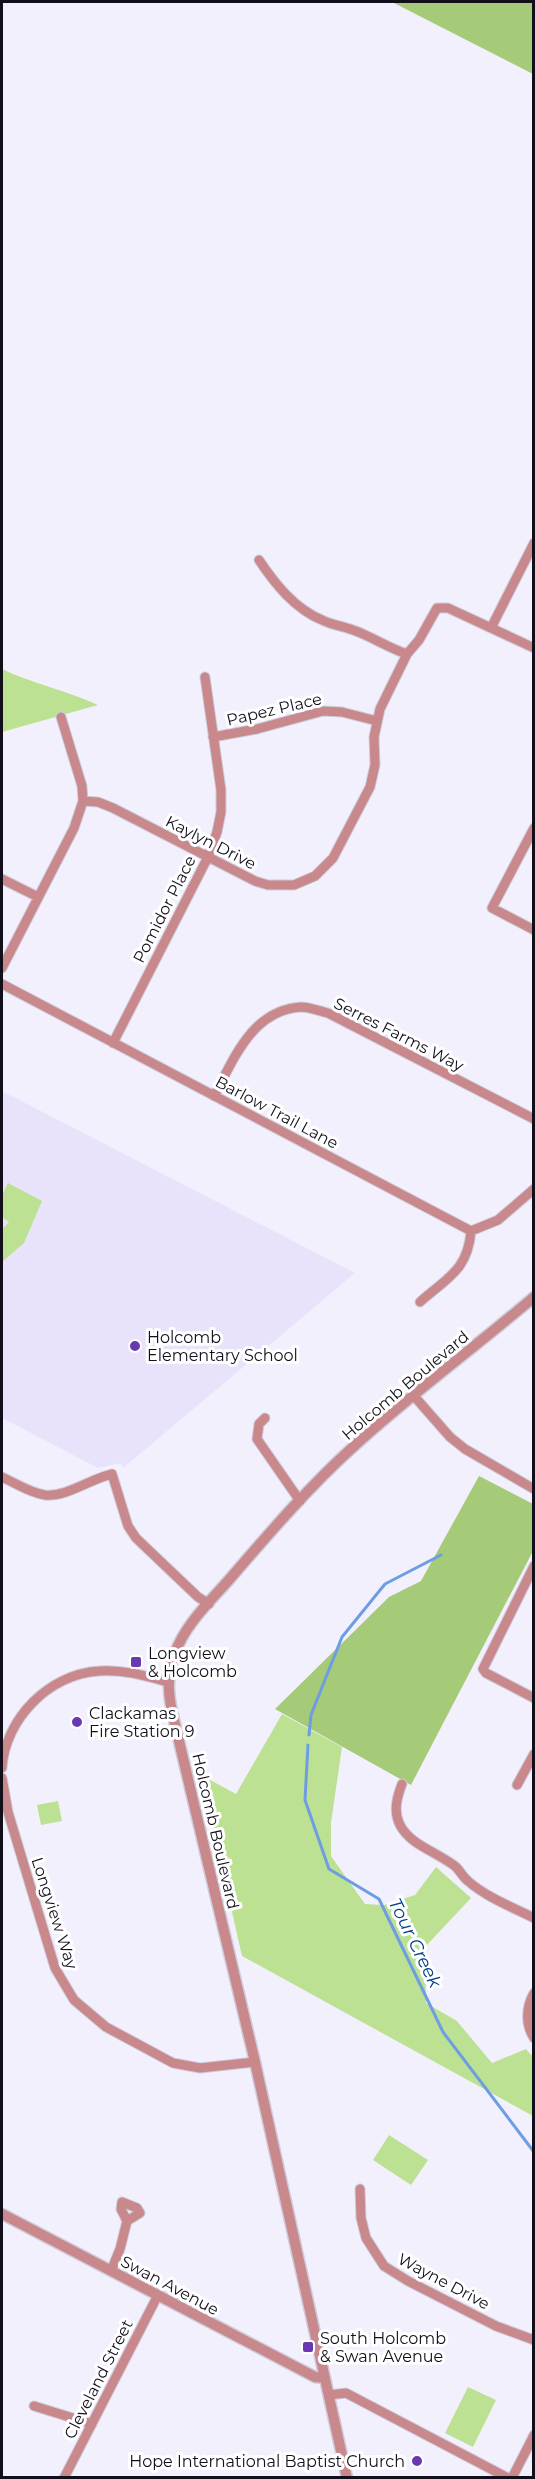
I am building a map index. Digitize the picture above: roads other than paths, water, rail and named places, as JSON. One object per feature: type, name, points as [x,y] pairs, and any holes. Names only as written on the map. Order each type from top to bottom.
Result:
[{"type":"street","points":[[534,543],[491,628],[534,648]]},
{"type":"street","points":[[260,560],[274,582],[310,614],[330,624],[354,630],[407,654]]},
{"type":"street","name":"Kaylyn Drive","points":[[83,801],[99,802],[113,808],[255,881],[268,885],[294,885],[315,876],[333,858],[370,788],[375,765],[376,721],[407,654],[419,640],[437,608],[448,608],[491,628]]},
{"type":"street","name":"Pomidor Place","points":[[113,1042],[208,857],[217,832],[221,812],[221,790],[205,677]]},
{"type":"street","name":"Papez Place","points":[[213,737],[257,729],[323,711],[342,712],[376,721]]},
{"type":"street","points":[[2,968],[74,828],[83,801],[82,786],[62,717]]},
{"type":"street","points":[[534,828],[492,908],[534,930]]},
{"type":"street","points":[[2,879],[38,897]]},
{"type":"street","name":"Barlow Trail Lane","points":[[2,984],[471,1231]]},
{"type":"street","name":"Serres Farms Way","points":[[214,1096],[249,1034],[264,1020],[281,1011],[302,1007],[328,1013],[534,1119]]},
{"type":"street","points":[[420,1302],[463,1264],[470,1250],[471,1231],[498,1220],[534,1189]]},
{"type":"street","name":"Holcomb Boulevard","points":[[347,2478],[255,2062],[174,1720],[168,1682],[177,1646],[195,1619],[300,1501],[351,1449],[534,1297]]},
{"type":"street","points":[[414,1396],[450,1437],[465,1449],[534,1489]]},
{"type":"street","points":[[265,1418],[259,1424],[257,1439],[300,1501]]},
{"type":"street","points":[[2,1476],[31,1491],[53,1494],[66,1492],[93,1479],[112,1474],[128,1526],[136,1539],[198,1597],[209,1604]]},
{"type":"street","points":[[534,1566],[483,1669],[486,1673],[534,1698]]},
{"type":"street","points":[[2,1768],[6,1743],[20,1716],[29,1705],[55,1685],[88,1672],[100,1671],[128,1673],[168,1682]]},
{"type":"street","points":[[517,1785],[534,1754]]},
{"type":"street","name":"Longview Way","points":[[2,1778],[8,1812],[55,1968],[74,2000],[106,2027],[173,2063],[200,2068],[255,2062]]},
{"type":"street","points":[[402,1784],[396,1804],[397,1815],[400,1825],[409,1837],[456,1867],[468,1881],[482,1891],[534,1918]]},
{"type":"street","points":[[534,1993],[527,2014],[530,2032],[534,2038]]},
{"type":"street","name":"Wayne Drive","points":[[360,2189],[361,2218],[366,2238],[384,2266],[408,2281],[496,2326],[534,2340]]},
{"type":"street","name":"Swan Avenue","points":[[2,2214],[315,2377],[326,2378]]},
{"type":"street","points":[[111,2271],[127,2221]]},
{"type":"street","name":"Cleveland Street","points":[[64,2478],[158,2295]]},
{"type":"street","points":[[329,2395],[346,2393],[510,2478],[534,2435]]},
{"type":"street","points":[[34,2406],[92,2424]]},
{"type":"waterway","name":"Tour Creek","points":[[309,1735],[311,1715],[342,1637],[385,1584],[441,1555]]},
{"type":"waterway","name":"Tour Creek","points":[[308,1745],[305,1800],[329,1869],[379,1899],[443,2032],[534,2152]]},
{"type":"place","name":"Holcomb Elementary School","points":[[135,1346]]},
{"type":"place","name":"Longview & Holcomb","points":[[136,1662]]},
{"type":"place","name":"Clackamas Fire Station 9","points":[[77,1722]]},
{"type":"place","name":"South Holcomb & Swan Avenue","points":[[308,2347]]},
{"type":"place","name":"Hope International Baptist Church","points":[[417,2461]]}]
